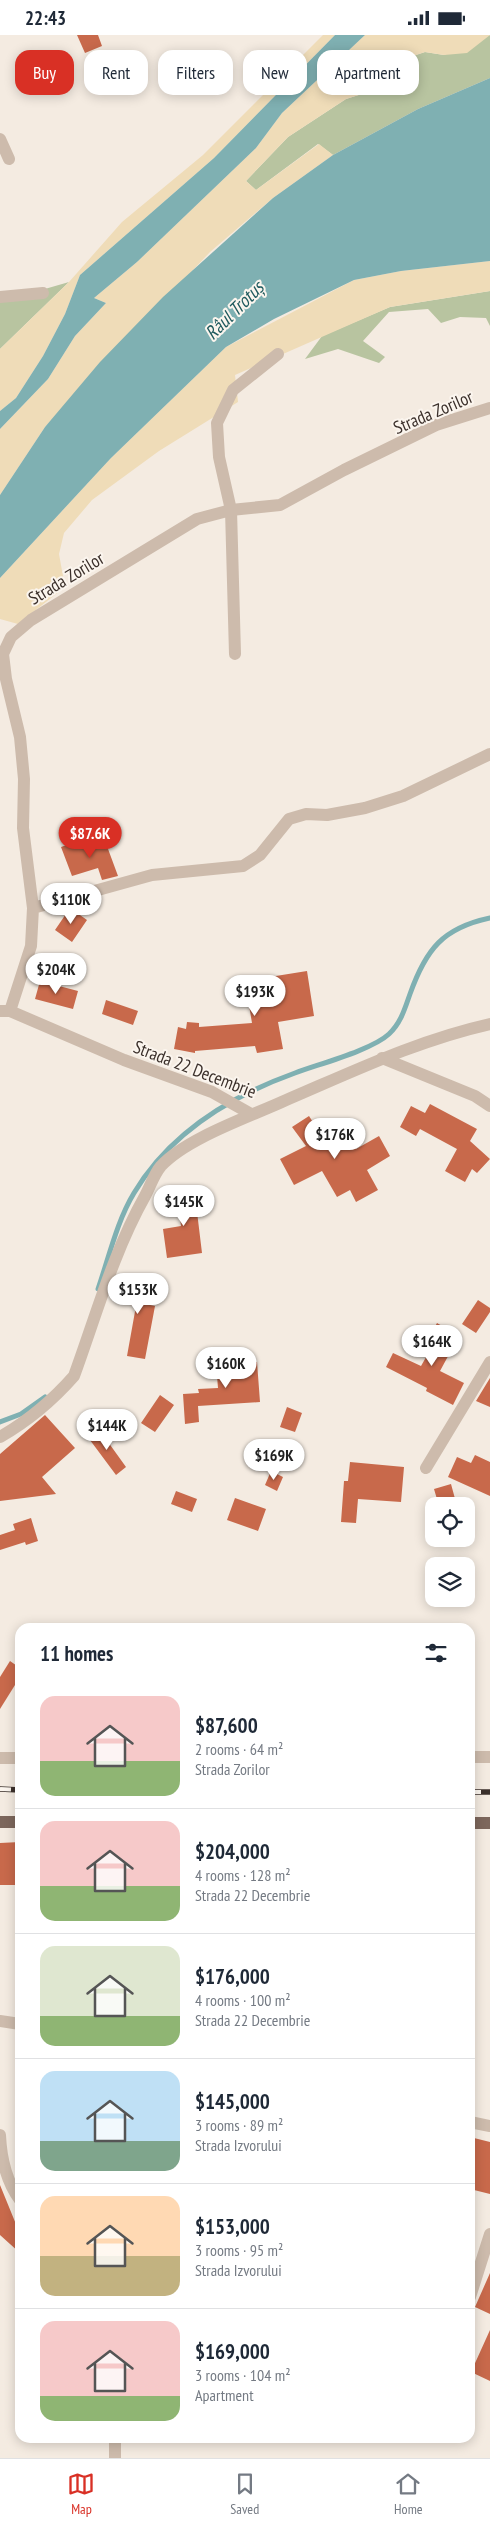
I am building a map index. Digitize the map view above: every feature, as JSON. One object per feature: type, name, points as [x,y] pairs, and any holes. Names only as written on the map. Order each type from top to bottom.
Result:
[{"type":"main road","points":[[0,1822],[15,1822]]},
{"type":"main road","points":[[475,1823],[490,1823]]},
{"type":"street","points":[[0,139],[9,159]]},
{"type":"street","points":[[0,297],[43,293]]},
{"type":"street","points":[[235,653],[231,510],[219,457],[217,423],[233,389],[278,354]]},
{"type":"street","name":"Strada Zorilor","points":[[5,1011],[31,946],[32,908],[23,828],[24,779],[20,737],[6,679],[3,654],[11,637],[31,620],[197,519],[231,510],[280,505],[436,425],[490,407]]},
{"type":"street","points":[[32,908],[152,875],[242,866],[260,855],[289,819],[306,814],[327,815],[365,808],[384,802],[445,777],[490,754]]},
{"type":"street","name":"Strada 22 Decembrie","points":[[5,1011],[124,1060],[212,1092],[251,1114],[382,1058],[456,1033],[490,1024]]},
{"type":"street","points":[[382,1058],[475,1097],[490,1106]]},
{"type":"street","points":[[0,1437],[26,1422],[62,1390],[74,1376],[112,1267],[138,1207],[161,1167],[192,1142],[251,1114]]},
{"type":"street","points":[[426,1468],[490,1362]]},
{"type":"street","points":[[475,1757],[490,1757]]},
{"type":"street","points":[[0,1758],[15,1758]]},
{"type":"street","points":[[0,2021],[15,2023]]},
{"type":"street","points":[[475,2122],[490,2126]]},
{"type":"street","points":[[0,2135],[1,2151],[7,2175],[15,2190]]},
{"type":"street","points":[[475,2281],[490,2234]]},
{"type":"street","points":[[115,2443],[115,2458]]},
{"type":"green space","points":[[490,35],[490,78],[418,109],[333,155],[318,144],[256,190],[246,181],[288,137],[346,99],[359,95],[419,95],[419,54],[425,52],[444,55]]},
{"type":"green space","points":[[69,282],[0,349],[0,302]]},
{"type":"green space","points":[[490,291],[490,326],[486,318],[460,317],[441,323],[428,309],[389,312],[363,341],[385,357],[379,363],[338,349],[305,359],[322,336],[390,307]]},
{"type":"sand","points":[[323,35],[335,35],[320,50],[317,50],[317,53],[307,63],[307,51]]},
{"type":"sand","points":[[365,35],[490,35],[467,53],[444,55],[425,52],[419,54],[419,50],[349,50]]},
{"type":"sand","points":[[317,80],[317,95],[359,95],[346,99],[288,137],[246,181],[256,190],[319,144],[333,155],[273,198],[210,252],[45,427],[0,495],[0,429],[48,379],[75,336],[106,303],[94,298],[137,262],[256,148],[282,113],[301,95],[307,95],[307,90]]},
{"type":"sand","points":[[263,95],[276,95],[214,158],[80,275],[65,314],[43,356],[16,398],[0,411],[0,349],[69,282],[122,222],[203,155]]},
{"type":"sand","points":[[490,261],[490,291],[390,307],[235,375],[238,402],[159,451],[92,500],[64,533],[59,554],[65,587],[18,624],[0,619],[0,578],[111,458],[226,347],[354,280],[401,271]]},
{"type":"water","points":[[335,35],[365,35],[349,50],[320,50]]},
{"type":"water","points":[[317,53],[317,80],[307,90],[307,63]]},
{"type":"water","name":"Râul Trotuș","points":[[490,78],[490,261],[401,271],[354,280],[274,319],[226,347],[111,458],[0,578],[0,495],[45,427],[100,362],[163,297],[273,198],[333,155],[418,109]]},
{"type":"water","points":[[276,95],[301,95],[282,113],[256,148],[137,262],[94,298],[106,303],[75,336],[48,379],[0,429],[0,411],[16,398],[43,356],[65,314],[80,275],[214,158]]},
{"type":"building","points":[[77,35],[98,35],[102,46],[84,51]]},
{"type":"building","points":[[104,838],[118,876],[102,880],[98,868],[72,876],[61,847],[78,841],[80,847]]},
{"type":"building","points":[[70,908],[87,920],[72,942],[55,930]]},
{"type":"building","points":[[307,971],[314,1016],[278,1022],[283,1049],[257,1053],[255,1046],[195,1051],[195,1053],[174,1049],[178,1027],[186,1029],[187,1022],[199,1023],[199,1027],[252,1023],[245,981]]},
{"type":"building","points":[[40,981],[78,991],[73,1009],[35,999]]},
{"type":"building","points":[[106,1000],[138,1011],[133,1025],[102,1014]]},
{"type":"building","points":[[430,1104],[477,1129],[470,1141],[490,1159],[477,1173],[472,1169],[465,1182],[445,1171],[457,1149],[420,1129],[416,1136],[400,1127],[411,1106],[425,1113]]},
{"type":"building","points":[[309,1116],[324,1139],[345,1128],[356,1149],[379,1136],[390,1156],[367,1170],[378,1190],[356,1202],[350,1190],[337,1197],[322,1171],[294,1185],[280,1159],[306,1146],[292,1127]]},
{"type":"building","points":[[194,1187],[202,1253],[167,1258],[163,1229],[181,1226],[176,1189]]},
{"type":"building","points":[[124,1277],[149,1281],[145,1304],[155,1306],[145,1359],[127,1356],[136,1306],[119,1303]]},
{"type":"building","points":[[478,1300],[490,1308],[490,1312],[476,1333],[462,1324]]},
{"type":"building","points":[[437,1323],[459,1336],[440,1371],[464,1383],[453,1405],[426,1391],[427,1388],[386,1367],[393,1353],[421,1366],[433,1345],[427,1341]]},
{"type":"building","points":[[257,1362],[260,1402],[198,1406],[199,1422],[185,1424],[183,1394],[199,1393],[198,1389],[218,1388],[216,1364]]},
{"type":"building","points":[[490,1378],[490,1407],[476,1401]]},
{"type":"building","points":[[160,1395],[174,1405],[155,1432],[141,1423]]},
{"type":"building","points":[[287,1407],[302,1413],[295,1432],[280,1427]]},
{"type":"building","points":[[45,1415],[75,1448],[42,1477],[56,1494],[0,1501],[0,1454]]},
{"type":"building","points":[[98,1428],[126,1467],[116,1475],[87,1436]]},
{"type":"building","points":[[475,1455],[490,1462],[490,1496],[448,1477],[457,1457],[471,1463]]},
{"type":"building","points":[[350,1462],[404,1467],[401,1502],[358,1499],[356,1523],[341,1522],[344,1481],[348,1481]]},
{"type":"building","points":[[271,1471],[283,1477],[277,1491],[265,1485]]},
{"type":"building","points":[[451,1484],[455,1497],[436,1497],[434,1489]]},
{"type":"building","points":[[176,1491],[197,1499],[192,1512],[171,1504]]},
{"type":"building","points":[[235,1498],[266,1509],[258,1531],[227,1520]]},
{"type":"building","points":[[31,1518],[38,1541],[26,1545],[25,1542],[0,1550],[0,1535],[15,1530],[13,1524]]},
{"type":"building","points":[[10,1661],[15,1664],[15,1685],[0,1709],[0,1677]]},
{"type":"building","points":[[15,1842],[15,1885],[0,1885],[0,1843]]},
{"type":"building","points":[[475,2138],[490,2142],[490,2194],[475,2190]]},
{"type":"building","points":[[0,2185],[15,2222],[15,2248],[0,2235]]},
{"type":"building","points":[[490,2273],[490,2314],[475,2307]]},
{"type":"building","points":[[490,2330],[490,2381],[475,2374],[475,2363]]},
{"type":"waterway","points":[[98,1289],[118,1227],[128,1204],[165,1152],[204,1119],[248,1093],[271,1082],[371,1046],[381,1040],[393,1030],[400,1020],[416,978],[438,943],[460,928],[490,918]]},
{"type":"waterway","points":[[0,1422],[21,1414],[45,1397]]},
{"type":"railway","points":[[0,1789],[15,1790]]},
{"type":"railway","points":[[475,1792],[490,1792]]}]
